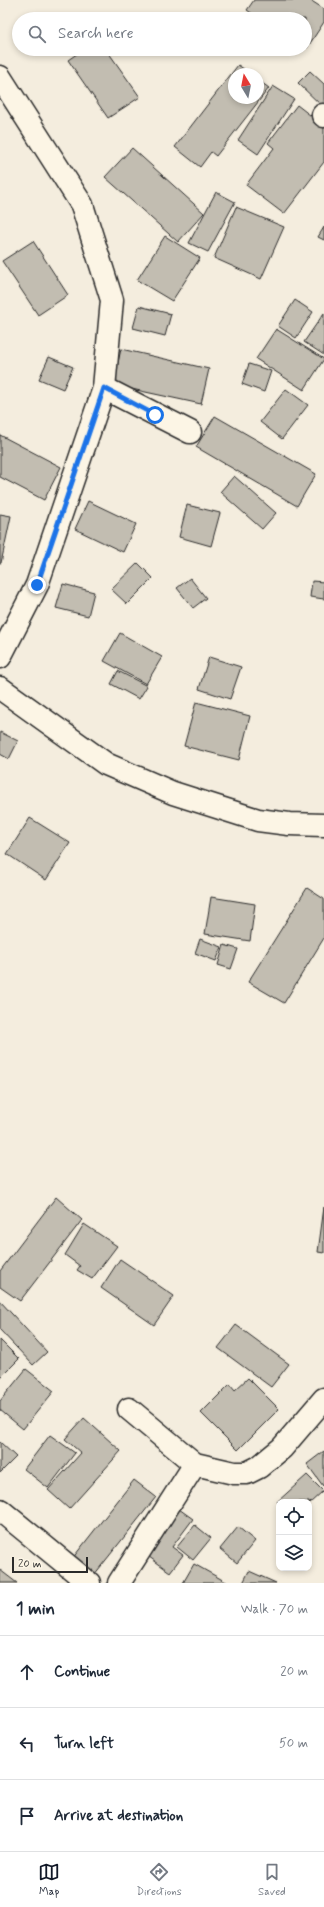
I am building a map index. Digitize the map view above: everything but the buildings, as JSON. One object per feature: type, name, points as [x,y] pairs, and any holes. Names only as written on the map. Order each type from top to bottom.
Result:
[{"type":"street","points":[[0,77],[82,205],[112,300],[104,388],[37,585],[0,657]]},
{"type":"street","points":[[104,388],[190,432]]},
{"type":"street","points":[[0,688],[106,764],[173,793],[258,820],[289,824],[324,825]]},
{"type":"street","points":[[129,1409],[195,1464],[234,1473],[248,1473],[259,1467],[282,1448],[324,1399]]},
{"type":"street","points":[[119,1583],[195,1464]]},
{"type":"street","points":[[0,1510],[89,1583]]},
{"type":"route","points":[[37,585],[83,454],[104,388],[155,415]]}]
